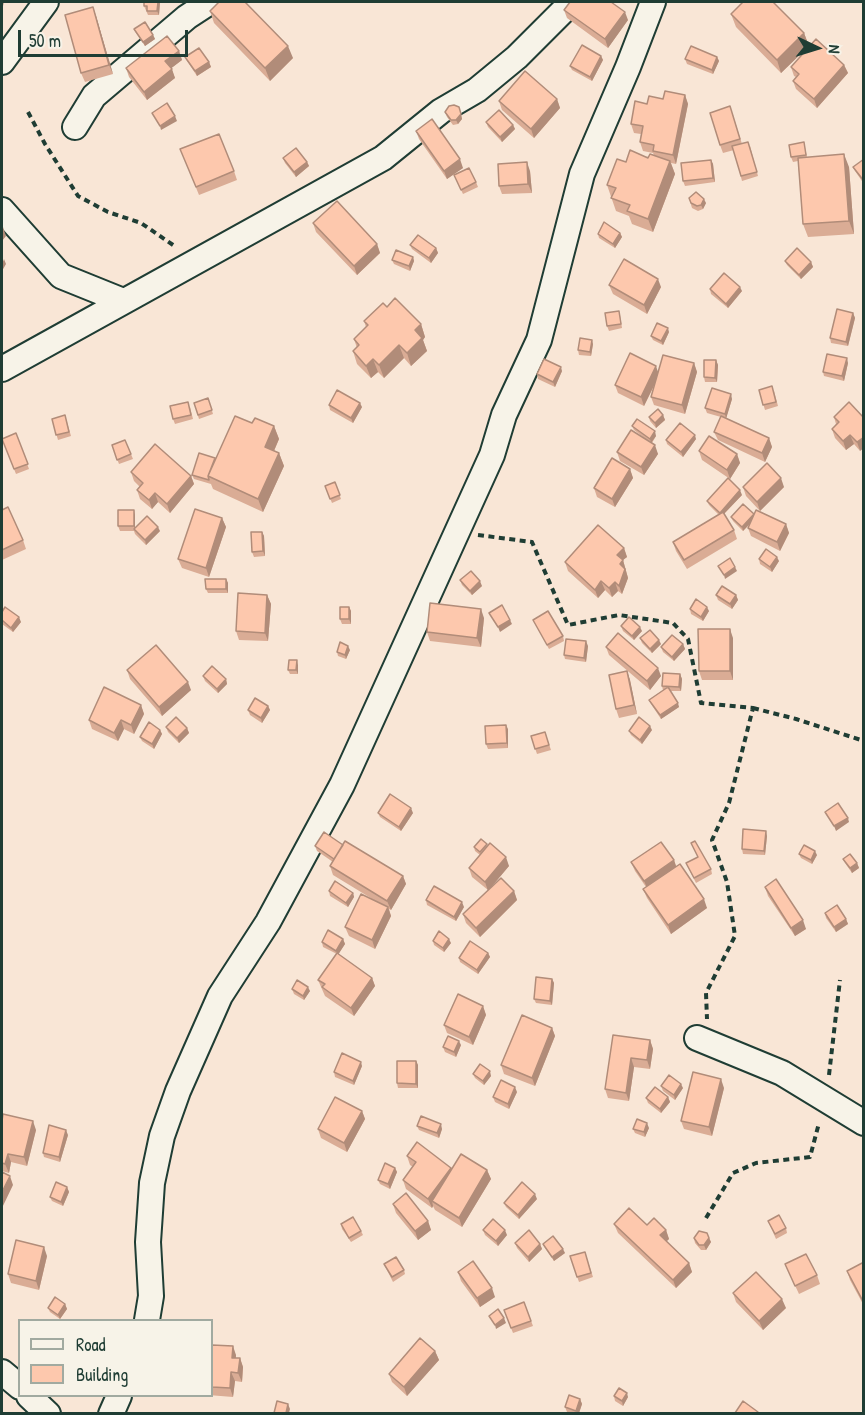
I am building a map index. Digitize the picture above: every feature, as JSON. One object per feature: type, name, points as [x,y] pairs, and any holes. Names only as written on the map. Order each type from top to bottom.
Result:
[{"type":"street","points":[[2,62],[46,2]]},
{"type":"street","points":[[75,127],[94,96],[187,17],[210,2]]},
{"type":"street","points":[[2,369],[383,158],[441,111],[477,90],[517,57],[554,23],[572,2]]},
{"type":"street","points":[[147,1319],[151,1296],[148,1242],[152,1183],[162,1136],[178,1091],[219,996],[268,922],[342,785],[492,455],[504,415],[539,340],[582,174],[653,2]]},
{"type":"street","points":[[2,210],[60,276],[123,301]]},
{"type":"street","points":[[703,1041],[783,1073],[864,1123]]},
{"type":"street","points":[[2,1372],[18,1386]]},
{"type":"street","points":[[31,1397],[48,1413]]},
{"type":"street","points":[[111,1413],[118,1397]]},
{"type":"path","points":[[28,112],[78,196],[108,212],[141,223],[167,243],[201,258]]},
{"type":"path","points":[[457,531],[532,542],[568,625],[619,615],[672,623],[688,639],[701,703],[753,708],[864,741]]},
{"type":"path","points":[[703,1041],[706,993],[735,936],[727,882],[712,840],[729,804],[753,708]]},
{"type":"path","points":[[706,1218],[733,1173],[756,1163],[810,1157],[826,1100],[840,980]]},
{"type":"building","points":[[144,2],[158,2],[157,11],[147,11]]},
{"type":"building","points":[[219,2],[245,2],[288,46],[265,68],[210,11]]},
{"type":"building","points":[[570,2],[611,2],[625,12],[605,39],[564,10]]},
{"type":"building","points":[[743,2],[773,2],[804,33],[777,60],[731,14]]},
{"type":"building","points":[[93,7],[109,65],[81,73],[65,15]]},
{"type":"building","points":[[145,22],[153,35],[143,42],[134,29]]},
{"type":"building","points":[[167,36],[179,51],[165,61],[172,69],[144,92],[126,68]]},
{"type":"building","points":[[816,39],[844,65],[814,99],[793,81],[799,74],[791,67]]},
{"type":"building","points":[[582,45],[601,56],[590,77],[570,66]]},
{"type":"building","points":[[691,46],[717,57],[712,70],[685,59]]},
{"type":"building","points":[[199,48],[209,62],[195,71],[185,57]]},
{"type":"building","points":[[525,71],[557,99],[531,129],[499,101]]},
{"type":"building","points":[[665,91],[685,95],[673,155],[653,151],[654,145],[640,142],[643,126],[631,124],[635,101],[647,104],[649,96],[663,99]]},
{"type":"building","points":[[167,103],[175,116],[160,126],[152,113]]},
{"type":"building","points":[[449,106],[459,107],[461,114],[456,120],[451,120],[445,112]]},
{"type":"building","points":[[730,106],[740,139],[720,145],[710,113]]},
{"type":"building","points":[[499,110],[513,125],[500,137],[486,122]]},
{"type":"building","points":[[432,119],[460,159],[444,171],[416,131]]},
{"type":"building","points":[[219,134],[234,171],[196,187],[180,149]]},
{"type":"building","points":[[748,142],[757,172],[741,176],[732,146]]},
{"type":"building","points":[[804,142],[806,155],[791,157],[789,145]]},
{"type":"building","points":[[296,148],[307,162],[294,172],[283,158]]},
{"type":"building","points":[[630,150],[648,158],[650,154],[670,161],[648,219],[627,211],[630,205],[611,198],[616,188],[607,185],[617,159],[626,162]]},
{"type":"building","points":[[844,154],[849,221],[803,224],[798,158]]},
{"type":"building","points":[[864,159],[864,181],[853,167]]},
{"type":"building","points":[[711,160],[713,178],[683,181],[681,163]]},
{"type":"building","points":[[527,162],[528,184],[499,186],[498,164]]},
{"type":"building","points":[[469,168],[476,182],[461,190],[454,175]]},
{"type":"building","points":[[696,192],[704,199],[701,205],[697,206],[691,203],[689,198]]},
{"type":"building","points":[[337,201],[377,244],[354,266],[313,223]]},
{"type":"building","points":[[604,222],[620,233],[613,244],[598,234]]},
{"type":"building","points":[[418,235],[436,248],[429,258],[410,245]]},
{"type":"building","points":[[797,248],[811,262],[799,275],[785,261]]},
{"type":"building","points":[[396,250],[413,257],[409,266],[392,260]]},
{"type":"building","points":[[624,259],[658,279],[644,305],[609,285]]},
{"type":"building","points":[[724,273],[740,287],[726,304],[710,289]]},
{"type":"building","points":[[395,298],[421,324],[415,330],[422,338],[407,353],[399,345],[379,365],[373,359],[366,366],[353,351],[359,345],[354,339],[368,325],[364,321],[383,303],[387,307]]},
{"type":"building","points":[[837,309],[853,313],[846,342],[830,338]]},
{"type":"building","points":[[619,311],[621,324],[607,326],[605,313]]},
{"type":"building","points":[[657,323],[668,328],[661,341],[651,336]]},
{"type":"building","points":[[580,338],[592,340],[590,352],[578,350]]},
{"type":"building","points":[[630,353],[656,366],[641,397],[615,385]]},
{"type":"building","points":[[827,354],[847,358],[842,376],[823,372]]},
{"type":"building","points":[[663,355],[694,363],[682,405],[651,397]]},
{"type":"building","points":[[544,359],[561,367],[553,382],[537,374]]},
{"type":"building","points":[[704,360],[716,360],[715,378],[704,377]]},
{"type":"building","points":[[772,386],[776,402],[763,405],[759,390]]},
{"type":"building","points":[[712,388],[731,394],[725,414],[705,408]]},
{"type":"building","points":[[337,390],[360,403],[351,418],[329,405]]},
{"type":"building","points":[[208,398],[212,410],[198,415],[194,403]]},
{"type":"building","points":[[188,402],[191,415],[173,419],[170,406]]},
{"type":"building","points":[[849,402],[864,418],[864,437],[857,442],[850,435],[843,441],[832,429],[839,422],[834,417]]},
{"type":"building","points":[[658,409],[663,415],[655,423],[649,417]]},
{"type":"building","points":[[65,415],[69,432],[56,435],[52,419]]},
{"type":"building","points":[[235,416],[252,423],[255,418],[274,426],[265,447],[279,453],[258,499],[208,476]]},
{"type":"building","points":[[721,416],[769,438],[762,453],[714,432]]},
{"type":"building","points":[[637,419],[655,431],[650,439],[632,426]]},
{"type":"building","points":[[680,423],[695,435],[681,452],[666,440]]},
{"type":"building","points":[[631,430],[655,445],[641,467],[617,452]]},
{"type":"building","points":[[16,433],[28,464],[14,469],[2,439]]},
{"type":"building","points":[[709,436],[737,454],[727,470],[699,451]]},
{"type":"building","points":[[125,440],[131,454],[117,460],[112,445]]},
{"type":"building","points":[[155,444],[191,476],[167,504],[155,493],[149,500],[137,490],[143,483],[131,472]]},
{"type":"building","points":[[199,453],[215,458],[208,476],[209,480],[192,475]]},
{"type":"building","points":[[612,458],[630,469],[612,499],[594,488]]},
{"type":"building","points":[[767,463],[781,478],[757,502],[743,487]]},
{"type":"building","points":[[728,478],[740,490],[720,513],[707,501]]},
{"type":"building","points":[[335,482],[340,495],[330,499],[325,486]]},
{"type":"building","points":[[743,504],[754,514],[742,527],[731,517]]},
{"type":"building","points":[[8,507],[23,540],[2,550],[2,510]]},
{"type":"building","points":[[195,509],[222,518],[206,568],[178,559]]},
{"type":"building","points":[[118,510],[134,510],[134,526],[118,526]]},
{"type":"building","points":[[756,510],[786,524],[777,542],[748,528]]},
{"type":"building","points":[[723,512],[734,530],[684,560],[673,542]]},
{"type":"building","points":[[147,516],[158,527],[145,540],[134,529]]},
{"type":"building","points":[[598,525],[624,548],[617,555],[623,560],[620,564],[625,569],[619,586],[615,582],[609,588],[601,581],[595,590],[565,562]]},
{"type":"building","points":[[251,532],[262,532],[263,551],[252,552]]},
{"type":"building","points":[[766,549],[777,557],[770,567],[759,559]]},
{"type":"building","points":[[730,558],[735,567],[724,575],[718,566]]},
{"type":"building","points":[[471,571],[480,581],[470,591],[460,580]]},
{"type":"building","points":[[205,579],[226,579],[226,589],[206,589]]},
{"type":"building","points":[[722,586],[736,595],[730,604],[716,595]]},
{"type":"building","points":[[238,593],[267,595],[265,633],[236,631]]},
{"type":"building","points":[[696,599],[707,607],[701,617],[690,609]]},
{"type":"building","points":[[430,603],[481,609],[477,638],[427,632]]},
{"type":"building","points":[[502,605],[510,620],[498,627],[489,613]]},
{"type":"building","points":[[5,607],[19,617],[11,628],[2,620]]},
{"type":"building","points":[[340,607],[349,607],[349,619],[340,619]]},
{"type":"building","points":[[548,611],[563,636],[547,645],[533,620]]},
{"type":"building","points":[[629,617],[640,627],[632,636],[621,626]]},
{"type":"building","points":[[698,629],[730,629],[730,671],[699,671]]},
{"type":"building","points":[[650,630],[659,640],[650,649],[640,638]]},
{"type":"building","points":[[618,633],[658,668],[647,681],[606,647]]},
{"type":"building","points":[[672,635],[683,644],[672,657],[661,647]]},
{"type":"building","points":[[566,639],[586,641],[584,658],[564,655]]},
{"type":"building","points":[[340,642],[348,646],[345,655],[337,652]]},
{"type":"building","points":[[156,645],[188,682],[159,707],[127,670]]},
{"type":"building","points":[[289,660],[297,660],[296,670],[288,670]]},
{"type":"building","points":[[212,666],[226,679],[217,689],[203,676]]},
{"type":"building","points":[[627,671],[634,705],[616,709],[609,675]]},
{"type":"building","points":[[663,673],[680,674],[679,687],[662,686]]},
{"type":"building","points":[[104,687],[141,705],[131,725],[121,720],[114,733],[89,720]]},
{"type":"building","points":[[668,687],[678,703],[660,715],[649,700]]},
{"type":"building","points":[[255,698],[268,706],[261,718],[248,710]]},
{"type":"building","points":[[176,717],[187,728],[177,738],[166,727]]},
{"type":"building","points":[[639,717],[650,726],[640,740],[629,731]]},
{"type":"building","points":[[149,722],[160,730],[152,744],[140,737]]},
{"type":"building","points":[[506,725],[507,743],[486,744],[485,726]]},
{"type":"building","points":[[545,732],[549,745],[535,749],[531,736]]},
{"type":"building","points":[[390,794],[411,808],[399,827],[378,813]]},
{"type":"building","points":[[838,803],[848,818],[834,826],[825,812]]},
{"type":"building","points":[[743,829],[766,831],[764,851],[742,849]]},
{"type":"building","points":[[324,832],[343,845],[334,859],[315,846]]},
{"type":"building","points":[[481,839],[487,844],[480,852],[474,847]]},
{"type":"building","points":[[345,841],[403,876],[387,901],[330,866]]},
{"type":"building","points":[[695,841],[711,869],[694,878],[686,863],[698,857],[691,843]]},
{"type":"building","points":[[661,842],[674,860],[644,881],[631,862]]},
{"type":"building","points":[[490,843],[506,857],[485,882],[469,868]]},
{"type":"building","points":[[804,845],[815,851],[811,860],[799,854]]},
{"type":"building","points":[[850,854],[857,863],[850,868],[843,859]]},
{"type":"building","points":[[680,864],[704,899],[668,925],[643,889]]},
{"type":"building","points":[[501,878],[514,891],[476,928],[463,914]]},
{"type":"building","points":[[776,879],[803,920],[791,928],[765,887]]},
{"type":"building","points":[[335,881],[353,893],[346,903],[329,891]]},
{"type":"building","points":[[434,886],[462,902],[454,917],[426,900]]},
{"type":"building","points":[[361,894],[388,907],[372,940],[345,927]]},
{"type":"building","points":[[837,905],[846,919],[834,927],[825,913]]},
{"type":"building","points":[[328,930],[343,939],[336,951],[322,942]]},
{"type":"building","points":[[439,931],[449,939],[443,948],[433,941]]},
{"type":"building","points":[[470,941],[488,953],[477,970],[459,958]]},
{"type":"building","points":[[337,953],[372,978],[351,1008],[322,987],[325,984],[318,980]]},
{"type":"building","points":[[536,977],[552,979],[550,1001],[534,999]]},
{"type":"building","points":[[297,980],[308,987],[303,996],[292,989]]},
{"type":"building","points":[[458,994],[483,1006],[469,1037],[444,1025]]},
{"type":"building","points":[[522,1015],[552,1028],[532,1078],[501,1065]]},
{"type":"building","points":[[613,1035],[650,1040],[647,1060],[631,1058],[626,1093],[605,1089]]},
{"type":"building","points":[[448,1036],[459,1041],[454,1052],[443,1047]]},
{"type":"building","points":[[342,1053],[361,1062],[353,1081],[334,1072]]},
{"type":"building","points":[[397,1061],[416,1061],[416,1084],[397,1083]]},
{"type":"building","points":[[480,1064],[490,1071],[483,1081],[473,1074]]},
{"type":"building","points":[[693,1072],[721,1079],[709,1127],[681,1121]]},
{"type":"building","points":[[669,1075],[681,1084],[674,1095],[661,1086]]},
{"type":"building","points":[[501,1080],[515,1087],[508,1104],[493,1097]]},
{"type":"building","points":[[655,1087],[668,1097],[660,1109],[646,1098]]},
{"type":"building","points":[[335,1097],[362,1111],[344,1143],[318,1129]]},
{"type":"building","points":[[3,1114],[33,1121],[24,1157],[8,1154],[5,1164],[2,1163]]},
{"type":"building","points":[[421,1116],[441,1124],[437,1133],[417,1126]]},
{"type":"building","points":[[637,1119],[647,1123],[644,1132],[633,1129]]},
{"type":"building","points":[[49,1125],[66,1130],[59,1157],[43,1153]]},
{"type":"building","points":[[417,1142],[451,1168],[428,1199],[403,1180],[416,1162],[407,1156]]},
{"type":"building","points":[[461,1154],[487,1170],[459,1218],[432,1201]]},
{"type":"building","points":[[385,1163],[395,1168],[388,1184],[378,1180]]},
{"type":"building","points":[[2,1172],[10,1176],[2,1192]]},
{"type":"building","points":[[56,1182],[67,1187],[61,1202],[50,1197]]},
{"type":"building","points":[[522,1182],[535,1194],[518,1215],[504,1203]]},
{"type":"building","points":[[406,1193],[428,1221],[415,1231],[393,1204]]},
{"type":"building","points":[[629,1208],[647,1225],[654,1218],[666,1230],[660,1235],[689,1263],[673,1280],[614,1224]]},
{"type":"building","points":[[779,1215],[786,1228],[775,1234],[768,1221]]},
{"type":"building","points":[[353,1217],[361,1231],[349,1238],[341,1224]]},
{"type":"building","points":[[493,1219],[505,1230],[496,1241],[483,1230]]},
{"type":"building","points":[[529,1230],[540,1244],[528,1257],[515,1243]]},
{"type":"building","points":[[699,1231],[707,1233],[709,1238],[704,1245],[699,1245],[694,1238]]},
{"type":"building","points":[[553,1236],[563,1249],[552,1257],[543,1244]]},
{"type":"building","points":[[16,1240],[44,1247],[36,1281],[8,1274]]},
{"type":"building","points":[[585,1252],[591,1273],[577,1277],[570,1256]]},
{"type":"building","points":[[806,1254],[817,1275],[795,1286],[785,1264]]},
{"type":"building","points":[[396,1257],[404,1270],[392,1277],[384,1264]]},
{"type":"building","points":[[473,1261],[492,1288],[477,1298],[458,1272]]},
{"type":"building","points":[[864,1262],[864,1303],[847,1271]]},
{"type":"building","points":[[756,1272],[782,1299],[759,1321],[733,1293]]},
{"type":"building","points":[[55,1297],[65,1304],[58,1315],[48,1308]]},
{"type":"building","points":[[524,1302],[531,1321],[511,1328],[504,1310]]},
{"type":"building","points":[[498,1309],[504,1318],[495,1325],[489,1316]]},
{"type":"building","points":[[420,1338],[435,1351],[404,1387],[389,1374]]},
{"type":"building","points":[[213,1345],[233,1346],[232,1358],[240,1358],[238,1373],[231,1372],[230,1388],[213,1387]]},
{"type":"building","points":[[619,1388],[627,1393],[622,1401],[614,1396]]},
{"type":"building","points":[[569,1395],[580,1399],[576,1411],[565,1407]]},
{"type":"building","points":[[277,1401],[288,1404],[286,1413],[274,1413]]},
{"type":"building","points":[[743,1401],[758,1412],[735,1413]]}]
